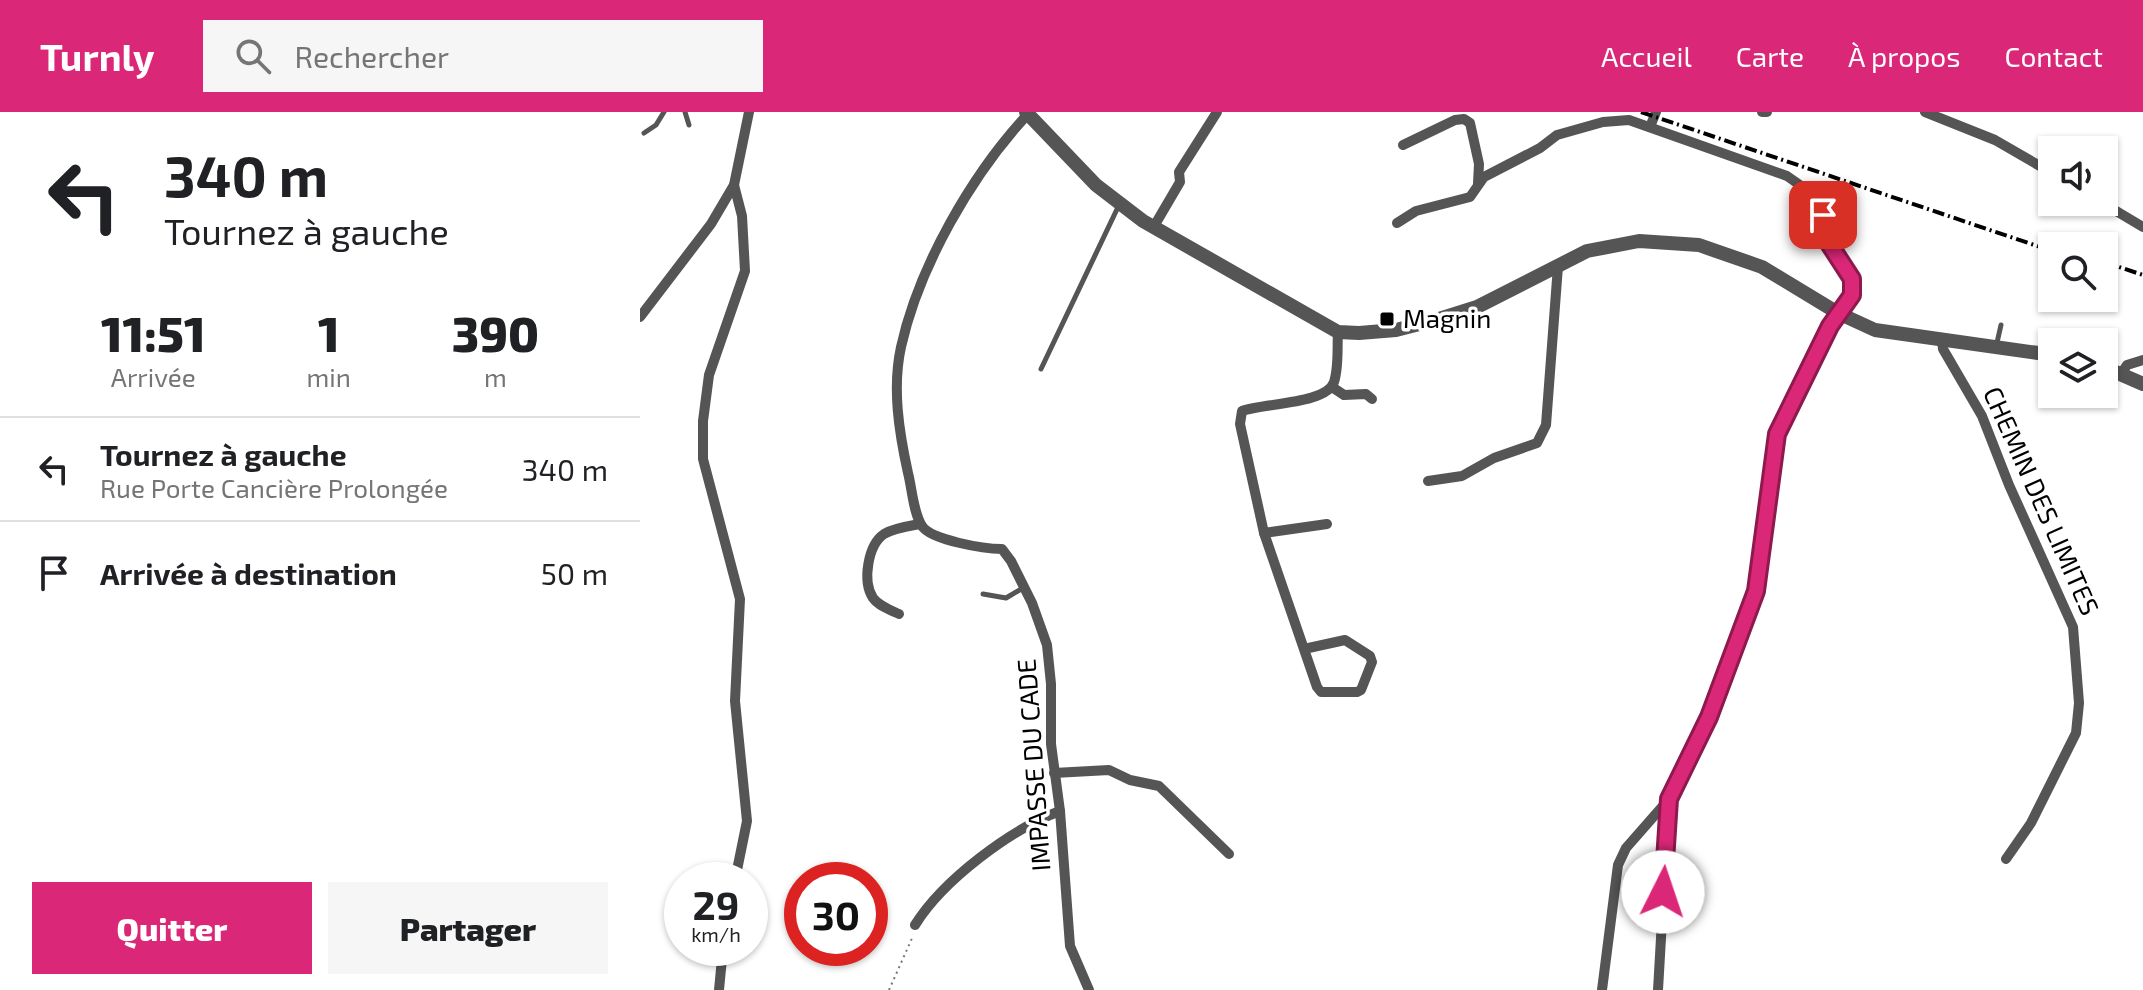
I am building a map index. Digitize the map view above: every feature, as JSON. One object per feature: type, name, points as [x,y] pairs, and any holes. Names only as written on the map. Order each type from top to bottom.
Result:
[{"type":"street","points":[[640,317],[711,224],[734,185],[749,112]]},
{"type":"street","points":[[1153,228],[1180,182],[1179,172],[1217,112]]},
{"type":"street","points":[[1925,112],[1995,140],[2038,165]]},
{"type":"street","points":[[899,614],[879,604],[871,595],[871,554],[873,545],[885,533],[920,524],[900,436],[897,388],[901,348],[913,306],[954,215],[1027,113],[1073,163],[1153,228],[1338,332],[1396,330],[1439,319],[1477,307],[1587,251],[1639,241],[1699,245],[1762,267],[1838,313],[1875,330],[2038,353]]},
{"type":"street","points":[[1403,145],[1455,120],[1464,119],[1470,123],[1479,164],[1478,183]]},
{"type":"street","points":[[1397,223],[1416,211],[1470,197],[1484,177],[1540,148],[1557,135],[1603,122],[1652,121],[1787,176],[1807,190],[1823,215],[1828,242],[1852,279],[1852,295],[1838,313],[1777,434],[1756,591],[1709,717],[1669,799],[1626,848],[1618,865],[1602,990]]},
{"type":"street","points":[[734,185],[742,216],[745,271],[709,375],[703,421],[703,459],[740,599],[735,701],[747,821],[739,862]]},
{"type":"street","points":[[2118,212],[2143,227]]},
{"type":"street","points":[[1428,481],[1462,476],[1494,458],[1537,443],[1546,425],[1558,266]]},
{"type":"street","points":[[1304,649],[1339,639],[1370,656],[1372,662],[1361,690],[1321,692],[1317,687],[1264,533],[1240,424],[1242,411],[1255,406],[1314,398],[1326,393],[1336,379],[1338,332]]},
{"type":"street","name":"CHEMIN DES LIMITES","points":[[1942,341],[1943,349],[1982,416],[2009,485],[2073,627],[2079,703],[2076,733],[2031,823],[2006,859]]},
{"type":"street","points":[[2121,374],[2127,365],[2143,360]]},
{"type":"street","points":[[2118,373],[2143,384]]},
{"type":"street","points":[[1332,387],[1344,395],[1366,394],[1372,399]]},
{"type":"street","name":"IMPASSE DU CADE","points":[[920,524],[936,536],[1002,549],[1024,588],[1047,645],[1051,684],[1051,744],[1060,811],[1070,946],[1089,990]]},
{"type":"street","points":[[1264,533],[1327,524]]},
{"type":"street","points":[[1054,773],[1109,770],[1130,780],[1159,786],[1229,854]]},
{"type":"street","points":[[1658,990],[1669,799]]},
{"type":"street","points":[[915,925],[928,903],[947,883],[1037,820],[1060,811]]},
{"type":"street","points":[[719,990],[721,966]]},
{"type":"lane","points":[[644,133],[656,125],[664,112]]},
{"type":"lane","points":[[685,112],[689,125]]},
{"type":"lane","points":[[1041,369],[1120,204]]},
{"type":"lane","points":[[1996,348],[2001,325]]},
{"type":"lane","points":[[983,594],[1006,598],[1024,588]]},
{"type":"path","points":[[889,990],[913,937],[915,925]]},
{"type":"railway","points":[[1641,112],[2038,246]]},
{"type":"railway","points":[[2118,267],[2143,275]]},
{"type":"place","name":"Magnin","points":[[1387,319]]},
{"type":"route","points":[[1663,892],[1669,799],[1709,717],[1756,591],[1777,434],[1830,326],[1852,295],[1852,279],[1828,242],[1823,215]]}]
